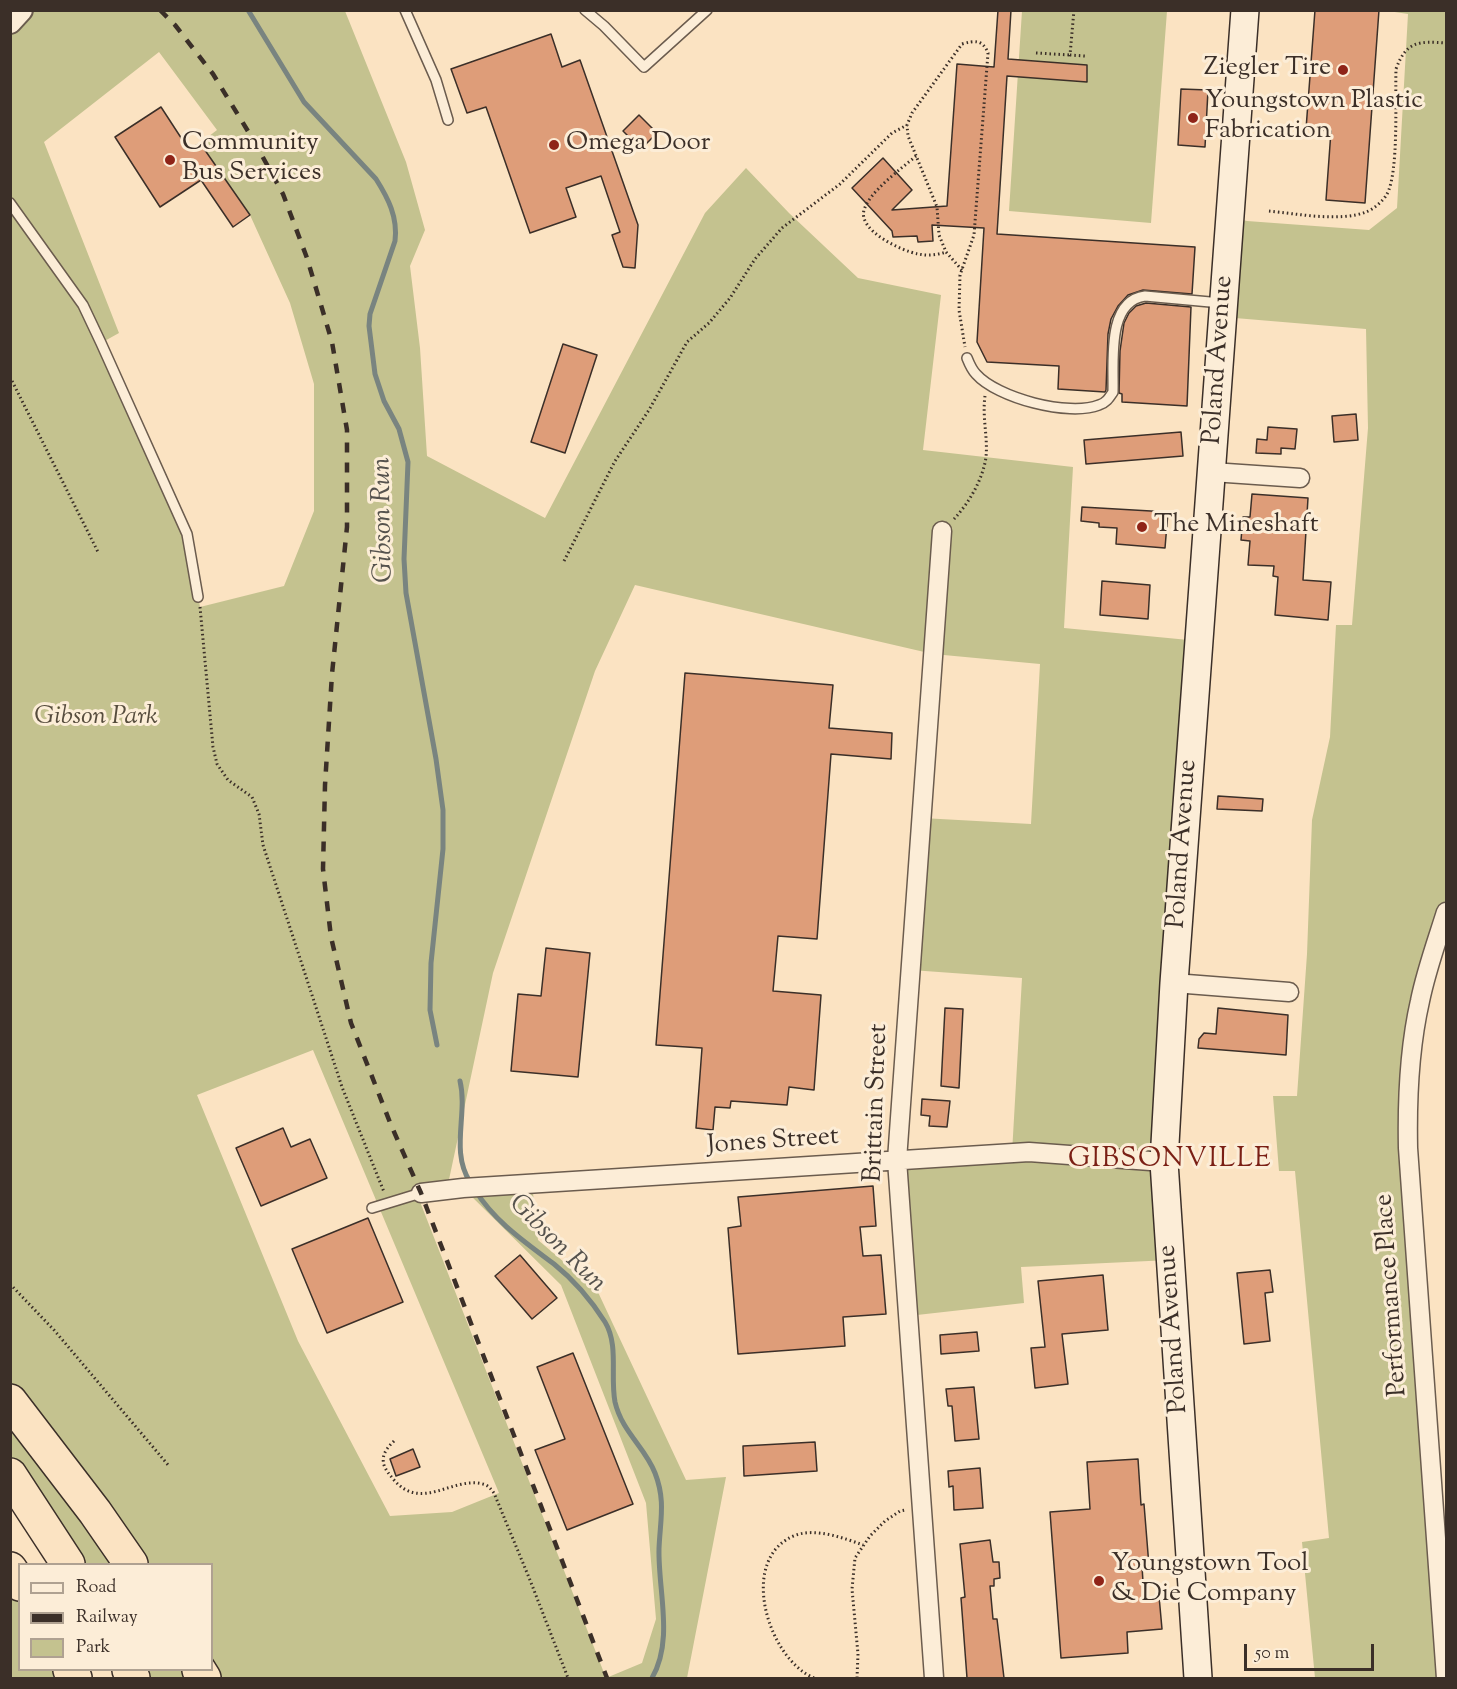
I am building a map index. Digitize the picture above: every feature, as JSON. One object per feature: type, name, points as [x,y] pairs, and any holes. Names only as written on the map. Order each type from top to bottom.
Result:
[{"type":"highway","points":[[10,1401],[95,1512],[130,1563]]},
{"type":"highway","points":[[10,1475],[67,1563]]},
{"type":"main road","name":"Poland Avenue","points":[[1198,1678],[1164,1162],[1173,983],[1245,10]]},
{"type":"street","points":[[10,22],[21,10]]},
{"type":"street","points":[[1212,472],[1300,478]]},
{"type":"street","name":"Brittain Street","points":[[934,1678],[897,1160],[942,531]]},
{"type":"street","name":"Performance Place","points":[[1446,912],[1420,1000],[1408,1075],[1407,1108],[1408,1160],[1446,1678]]},
{"type":"street","points":[[1173,983],[1289,992]]},
{"type":"street","name":"Jones Street","points":[[421,1193],[468,1188],[1029,1152],[1164,1162]]},
{"type":"lane","points":[[405,10],[436,80],[448,120]]},
{"type":"lane","points":[[585,10],[644,67],[707,10]]},
{"type":"lane","points":[[10,203],[83,305],[97,333],[187,534],[198,597]]},
{"type":"lane","points":[[967,358],[975,374],[989,384],[1028,402],[1056,407],[1083,408],[1099,405],[1113,392],[1116,326],[1119,314],[1134,297],[1224,303]]},
{"type":"lane","points":[[372,1208],[421,1193]]},
{"type":"path","points":[[1070,55],[1074,10]]},
{"type":"path","points":[[962,270],[946,252],[939,235],[937,207],[908,136],[907,125],[912,113],[962,44],[979,41],[988,53],[974,235],[962,270],[959,310],[967,358]]},
{"type":"path","points":[[1269,212],[1351,216],[1368,212],[1379,204],[1386,195],[1393,169],[1396,69],[1401,55],[1412,46],[1427,42],[1446,44]]},
{"type":"path","points":[[1036,52],[1085,56]]},
{"type":"path","points":[[564,561],[615,461],[649,410],[687,342],[709,323],[755,260],[782,228],[840,184],[892,133],[907,125]]},
{"type":"path","points":[[916,156],[884,184],[867,203],[863,213],[864,222],[892,244],[909,251],[935,255],[946,252]]},
{"type":"path","points":[[10,377],[98,552]]},
{"type":"path","points":[[942,531],[970,499],[980,478],[986,458],[983,414],[989,384]]},
{"type":"path","points":[[198,597],[215,756],[228,780],[252,798],[259,814],[263,845],[342,1087],[388,1203]]},
{"type":"path","points":[[10,1284],[54,1330],[169,1466]]},
{"type":"path","points":[[394,1441],[387,1448],[382,1460],[386,1470],[405,1490],[415,1494],[434,1493],[470,1484],[483,1484],[494,1493],[568,1678]]},
{"type":"path","points":[[857,1678],[858,1654],[852,1589],[855,1558],[863,1545],[885,1521],[900,1511],[922,1508]]},
{"type":"path","points":[[814,1678],[786,1658],[772,1632],[764,1598],[763,1578],[766,1562],[779,1545],[797,1535],[817,1533],[848,1539],[863,1545]]},
{"type":"green space","name":"Gibson Park","points":[[11,11],[345,11],[406,162],[425,230],[410,266],[420,348],[427,456],[545,518],[705,213],[746,168],[789,213],[858,278],[941,295],[923,450],[1073,467],[1064,628],[1199,641],[1170,1260],[1021,1267],[1024,1303],[908,1316],[897,1160],[1012,1153],[1022,978],[911,970],[922,818],[1031,824],[1040,664],[933,654],[635,585],[595,671],[493,973],[447,1189],[417,1194],[606,1678],[133,1678],[130,1671],[213,1671],[213,1563],[67,1563],[11,1475]],"holes":[[[159,52],[217,130],[200,143],[217,169],[201,180],[205,186],[221,175],[250,215],[290,303],[314,384],[314,511],[284,586],[200,607],[187,534],[101,343],[119,333],[44,142]],[[313,1050],[499,1493],[452,1512],[390,1516],[298,1341],[197,1095]]]},
{"type":"green space","points":[[1022,11],[1167,11],[1151,223],[1009,211]]},
{"type":"green space","points":[[1388,11],[1446,11],[1446,912],[1408,1075],[1446,1678],[1315,1678],[1302,1542],[1329,1538],[1295,1171],[1279,1171],[1273,1096],[1297,1096],[1307,954],[1312,820],[1330,737],[1336,625],[1352,625],[1368,428],[1366,329],[1223,317],[1230,217],[1247,221],[1369,230],[1397,208],[1408,14]]},
{"type":"green space","points":[[532,1184],[538,1240],[597,1290],[686,1480],[726,1477],[687,1678],[606,1678],[642,1663],[656,1619],[646,1503],[561,1285],[463,1188]]},
{"type":"green space","points":[[10,1569],[18,1582],[18,1671],[71,1671],[75,1678],[11,1678]]},
{"type":"building","points":[[998,10],[1011,10],[1008,59],[1087,65],[1087,82],[1007,76],[997,234],[1195,247],[1192,294],[1143,290],[1128,295],[1118,306],[1111,319],[1108,334],[1105,392],[1058,389],[1059,366],[987,362],[977,342],[984,228],[932,225],[933,241],[918,242],[917,236],[893,237],[892,231],[852,188],[883,158],[912,190],[892,210],[947,206],[957,64],[994,67]]},
{"type":"building","name":"Ziegler Tire","points":[[1315,10],[1379,10],[1365,203],[1326,200],[1331,131],[1306,129]]},
{"type":"building","name":"Omega Door","points":[[551,34],[562,67],[580,60],[638,225],[635,268],[623,267],[612,235],[620,232],[601,176],[566,188],[576,217],[530,233],[486,107],[467,113],[451,69]]},
{"type":"building","name":"Youngstown Plastic Fabrication","points":[[1181,89],[1208,90],[1205,147],[1178,145]]},
{"type":"building","name":"Community Bus Services","points":[[161,107],[189,150],[200,143],[250,215],[233,227],[201,180],[160,207],[115,137]]},
{"type":"building","points":[[639,115],[657,133],[641,149],[623,131]]},
{"type":"building","points":[[1146,303],[1191,307],[1187,406],[1122,402],[1122,394],[1119,393],[1120,351],[1124,323],[1136,306]]},
{"type":"building","points":[[563,344],[597,355],[565,453],[531,442]]},
{"type":"building","points":[[1356,414],[1358,440],[1334,442],[1332,416]]},
{"type":"building","points":[[1268,427],[1297,429],[1295,449],[1281,448],[1281,454],[1256,453],[1257,439],[1267,440]]},
{"type":"building","points":[[1181,432],[1183,456],[1086,464],[1084,440]]},
{"type":"building","points":[[1252,494],[1308,498],[1303,580],[1331,582],[1328,620],[1275,615],[1278,577],[1273,576],[1274,566],[1248,565],[1250,541],[1241,540],[1243,517],[1250,517]]},
{"type":"building","name":"The Mineshaft","points":[[1082,507],[1168,512],[1165,548],[1116,544],[1117,528],[1099,527],[1099,523],[1081,521]]},
{"type":"building","points":[[1102,581],[1150,585],[1148,619],[1100,615]]},
{"type":"building","points":[[685,673],[833,685],[829,728],[892,733],[891,759],[831,754],[817,939],[778,936],[773,991],[821,995],[814,1090],[789,1087],[787,1105],[731,1101],[730,1108],[715,1107],[713,1130],[696,1128],[702,1048],[656,1045]]},
{"type":"building","points":[[1218,796],[1263,799],[1262,811],[1217,809]]},
{"type":"building","points":[[546,948],[590,953],[578,1077],[511,1071],[518,994],[541,996]]},
{"type":"building","points":[[945,1008],[963,1009],[959,1088],[941,1086]]},
{"type":"building","points":[[1218,1008],[1288,1015],[1286,1055],[1198,1048],[1199,1039],[1204,1033],[1216,1034]]},
{"type":"building","points":[[922,1099],[950,1101],[947,1127],[929,1126],[930,1116],[921,1115]]},
{"type":"building","points":[[283,1128],[291,1147],[310,1139],[327,1178],[261,1206],[236,1148]]},
{"type":"building","points":[[873,1186],[876,1226],[860,1227],[863,1256],[881,1255],[886,1314],[843,1317],[845,1346],[738,1354],[728,1228],[741,1226],[738,1197]]},
{"type":"building","points":[[368,1218],[403,1302],[327,1333],[292,1249]]},
{"type":"building","points":[[520,1255],[557,1298],[532,1319],[495,1276]]},
{"type":"building","points":[[1270,1270],[1273,1292],[1265,1293],[1270,1341],[1244,1344],[1237,1273]]},
{"type":"building","points":[[1103,1275],[1108,1330],[1062,1334],[1068,1384],[1035,1388],[1031,1348],[1045,1347],[1038,1281]]},
{"type":"building","points":[[977,1332],[979,1351],[941,1354],[940,1335]]},
{"type":"building","points":[[573,1353],[633,1504],[567,1530],[535,1450],[565,1439],[537,1367]]},
{"type":"building","points":[[974,1387],[979,1439],[955,1441],[952,1406],[948,1406],[946,1389]]},
{"type":"building","points":[[815,1442],[817,1471],[744,1476],[743,1446]]},
{"type":"building","points":[[413,1449],[420,1467],[396,1476],[390,1459]]},
{"type":"building","name":"Youngstown Tool & Die Company","points":[[1138,1459],[1149,1566],[1142,1566],[1144,1598],[1159,1596],[1162,1629],[1127,1632],[1128,1653],[1061,1658],[1050,1512],[1090,1509],[1087,1462]]},
{"type":"building","points":[[980,1468],[983,1508],[954,1510],[953,1486],[949,1487],[948,1471]]},
{"type":"building","points":[[990,1540],[993,1562],[999,1562],[1000,1578],[994,1579],[994,1586],[990,1586],[993,1619],[997,1619],[1004,1678],[967,1678],[961,1598],[965,1597],[960,1544]]},
{"type":"waterway","name":"Gibson Run","points":[[248,10],[304,102],[376,179],[388,201],[395,224],[395,241],[370,314],[369,326],[375,374],[384,401],[399,429],[408,462],[404,559],[406,593],[443,810],[443,849],[431,963],[430,1010],[437,1045]]},
{"type":"waterway","name":"Gibson Run","points":[[460,1081],[462,1094],[461,1158],[470,1182]]},
{"type":"waterway","name":"Gibson Run","points":[[475,1190],[501,1222],[554,1264],[575,1284],[594,1306],[609,1331],[612,1341],[614,1392],[618,1413],[651,1464],[660,1493],[662,1511],[659,1565],[664,1632],[659,1663],[652,1678]]},
{"type":"railway","points":[[160,10],[175,25],[213,74],[283,194],[307,258],[332,342],[347,430],[347,527],[332,674],[325,785],[323,869],[331,937],[351,1023],[391,1125],[421,1193],[607,1678]]},
{"type":"place","name":"Ziegler Tire","points":[[1343,70]]},
{"type":"place","name":"Youngstown Plastic Fabrication","points":[[1193,118]]},
{"type":"place","name":"Omega Door","points":[[554,145]]},
{"type":"place","name":"Community Bus Services","points":[[170,160]]},
{"type":"place","name":"The Mineshaft","points":[[1142,527]]},
{"type":"place","name":"Youngstown Tool & Die Company","points":[[1099,1581]]},
{"type":"district","name":"GIBSONVILLE","points":[[1170,1161]]}]
